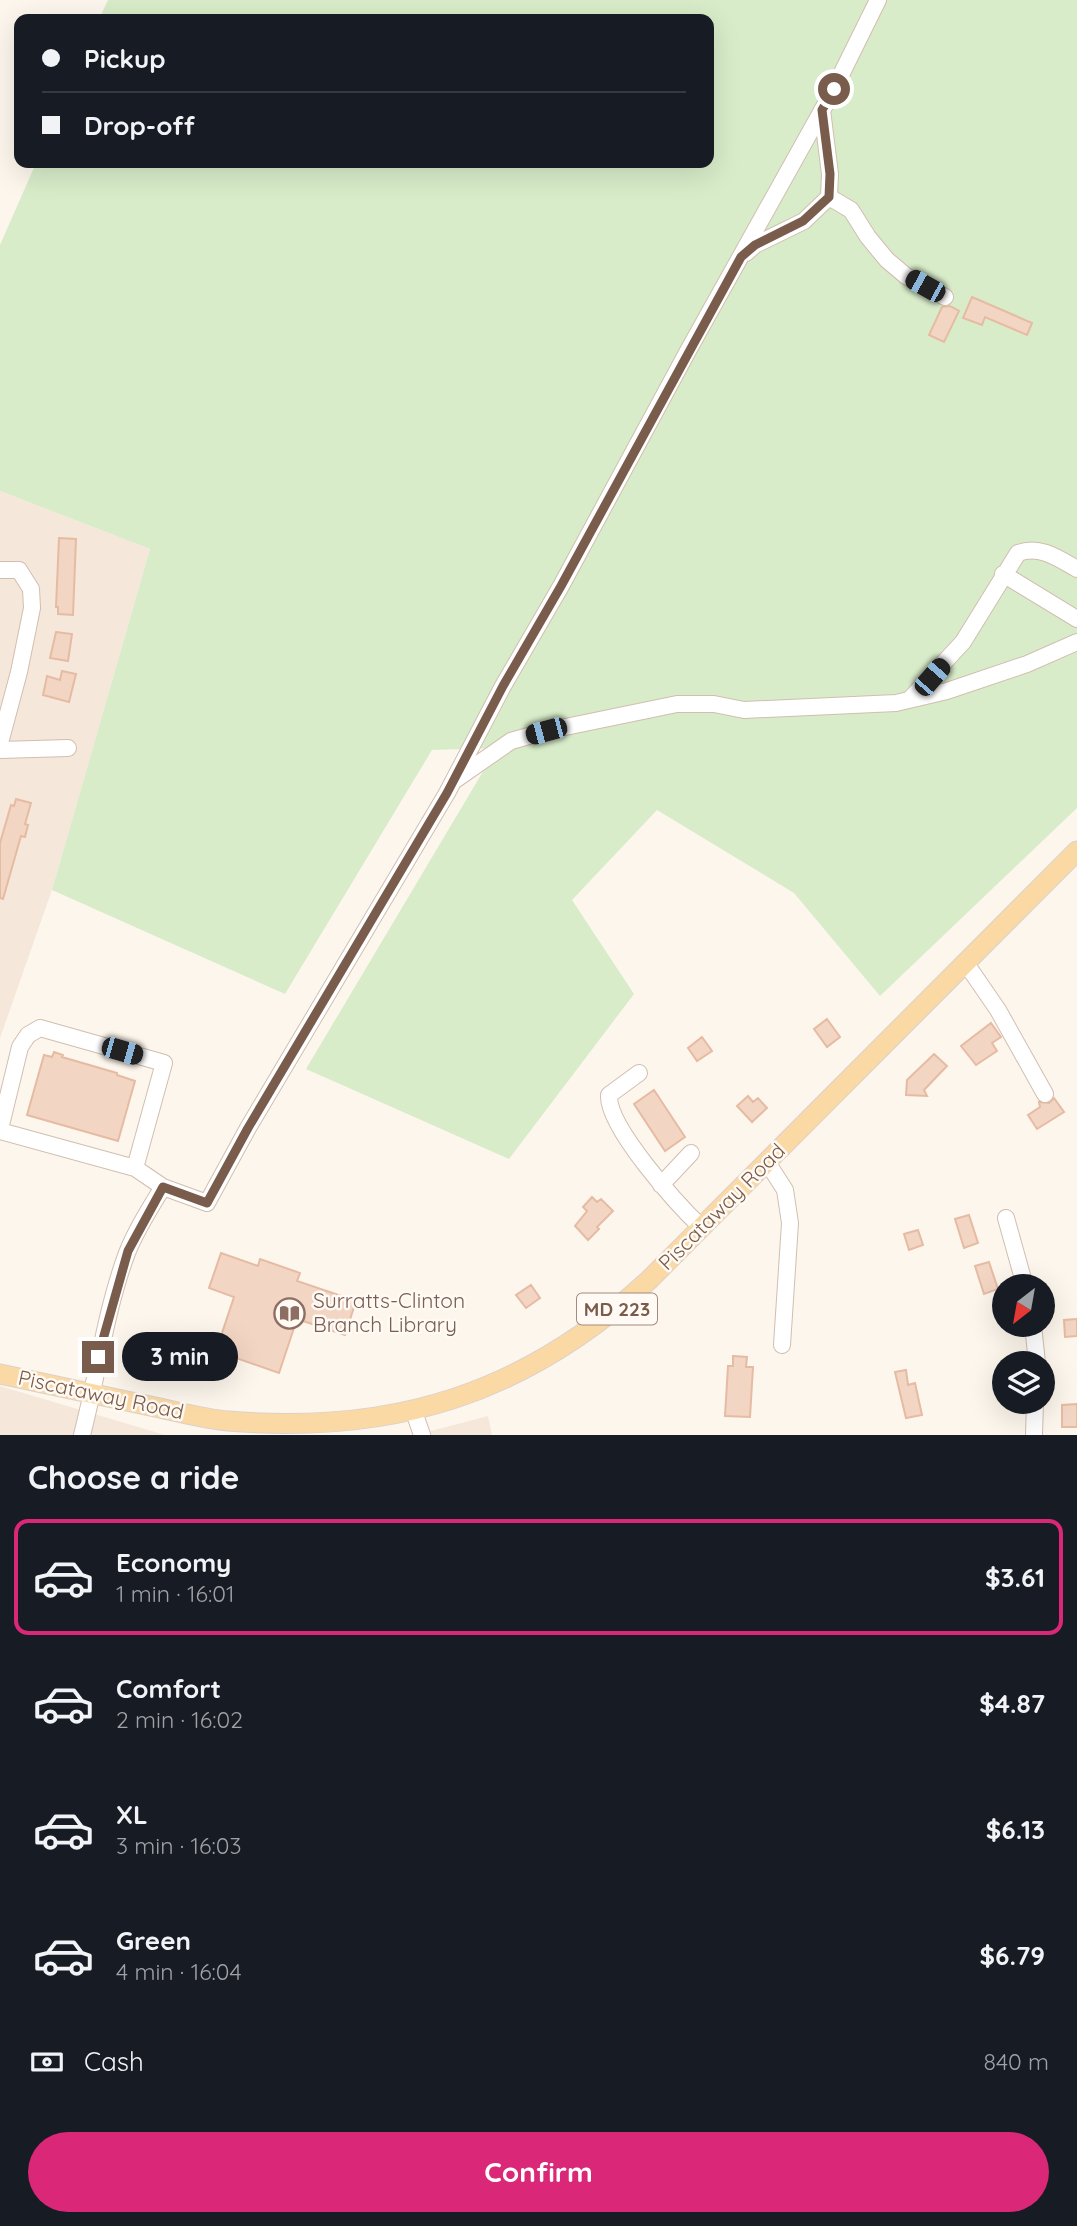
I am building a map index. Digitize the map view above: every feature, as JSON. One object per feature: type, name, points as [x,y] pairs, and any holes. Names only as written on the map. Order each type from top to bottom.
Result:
[{"type":"main road","name":"Piscataway Road","points":[[0,1374],[224,1421],[284,1426],[352,1424],[414,1412],[443,1405],[499,1384],[555,1354],[621,1306],[1077,851]]},
{"type":"street","points":[[135,1168],[164,1063],[40,1028],[28,1035],[20,1047],[0,1130],[135,1168],[163,1187],[207,1203],[248,1128],[453,781],[822,110],[878,0]]},
{"type":"street","points":[[741,257],[755,245],[803,221],[829,197],[830,174],[822,110]]},
{"type":"street","points":[[829,197],[850,210],[887,260],[906,276],[945,297]]},
{"type":"street","points":[[909,700],[963,642],[1018,553],[1026,550],[1048,552],[1077,569]]},
{"type":"street","points":[[0,570],[19,569],[31,589],[32,608],[16,686],[0,743]]},
{"type":"street","points":[[1003,574],[1077,619]]},
{"type":"street","points":[[453,781],[510,741],[677,704],[714,704],[744,710],[896,703],[947,691],[1013,669],[1077,642]]},
{"type":"street","points":[[0,750],[68,748]]},
{"type":"street","points":[[965,962],[998,1010],[1045,1094]]},
{"type":"street","points":[[639,1073],[609,1095],[610,1109],[644,1164],[702,1228]]},
{"type":"street","points":[[661,1185],[691,1153]]},
{"type":"street","points":[[767,1162],[785,1190],[790,1223],[782,1345]]},
{"type":"street","points":[[82,1435],[93,1394],[98,1357],[128,1251],[163,1187]]},
{"type":"street","points":[[1006,1218],[1022,1274]]},
{"type":"street","points":[[414,1412],[422,1435]]},
{"type":"street","points":[[1034,1435],[1035,1414]]},
{"type":"shaded area","points":[[0,491],[150,549],[52,890],[0,1038]]},
{"type":"shaded area","points":[[0,1386],[165,1435],[0,1435]]},
{"type":"shaded area","points":[[488,1416],[492,1435],[416,1435]]},
{"type":"green space","points":[[108,0],[1077,0],[1077,808],[880,996],[794,893],[657,810],[572,900],[634,994],[509,1159],[306,1069],[497,748],[432,750],[285,994],[52,890],[150,549],[0,491],[0,245],[34,168],[714,168],[714,14],[101,14]]},
{"type":"building","points":[[972,297],[1032,323],[1027,335],[985,317],[982,325],[963,318]]},
{"type":"building","points":[[950,306],[959,311],[944,342],[929,335],[942,307]]},
{"type":"building","points":[[59,538],[76,539],[73,615],[58,614],[56,607]]},
{"type":"building","points":[[56,632],[72,634],[68,661],[50,658]]},
{"type":"building","points":[[62,671],[76,674],[69,702],[43,695],[47,676],[60,680]]},
{"type":"building","points":[[16,799],[31,803],[25,824],[28,825],[25,837],[21,836],[3,899],[0,898],[0,843],[11,805],[14,806]]},
{"type":"building","points":[[827,1019],[840,1037],[827,1047],[814,1029]]},
{"type":"building","points":[[991,1023],[1001,1037],[992,1043],[997,1051],[976,1065],[961,1046]]},
{"type":"building","points":[[702,1037],[712,1051],[697,1061],[688,1048]]},
{"type":"building","points":[[54,1052],[135,1081],[118,1141],[27,1115],[44,1055],[52,1057]]},
{"type":"building","points":[[934,1054],[947,1066],[924,1090],[927,1096],[906,1095],[907,1080]]},
{"type":"building","points":[[654,1090],[685,1137],[665,1151],[634,1104]]},
{"type":"building","points":[[748,1096],[753,1102],[758,1098],[767,1108],[752,1122],[737,1106]]},
{"type":"building","points":[[1054,1098],[1064,1112],[1037,1129],[1028,1115],[1040,1107],[1039,1102],[1049,1103]]},
{"type":"building","points":[[592,1197],[597,1202],[601,1199],[613,1211],[588,1240],[575,1226],[587,1211],[583,1207]]},
{"type":"building","points":[[969,1215],[978,1243],[964,1248],[955,1219]]},
{"type":"building","points":[[918,1230],[923,1245],[909,1250],[904,1234]]},
{"type":"building","name":"Surratts-Clinton Branch Library","points":[[221,1253],[258,1266],[260,1259],[300,1273],[297,1281],[356,1301],[345,1335],[297,1319],[279,1373],[216,1351],[234,1297],[209,1288]]},
{"type":"building","points":[[989,1262],[993,1274],[992,1291],[984,1294],[975,1266]]},
{"type":"building","points":[[531,1285],[540,1298],[526,1308],[516,1295]]},
{"type":"building","points":[[1077,1319],[1077,1336],[1065,1337],[1064,1320]]},
{"type":"building","points":[[733,1356],[747,1357],[746,1367],[753,1367],[750,1417],[725,1416],[728,1366],[733,1366]]},
{"type":"building","points":[[906,1370],[908,1385],[915,1383],[922,1415],[906,1418],[895,1372]]},
{"type":"building","points":[[1077,1404],[1077,1427],[1062,1427],[1062,1405]]},
{"type":"place","name":"Surratts-Clinton Branch Library","points":[[290,1313]]},
{"type":"route","points":[[98,1357],[128,1251],[163,1187],[207,1203],[220,1175],[447,793],[503,686],[561,586],[741,257],[755,245],[803,221],[829,197],[830,174],[822,110],[834,89]]}]
